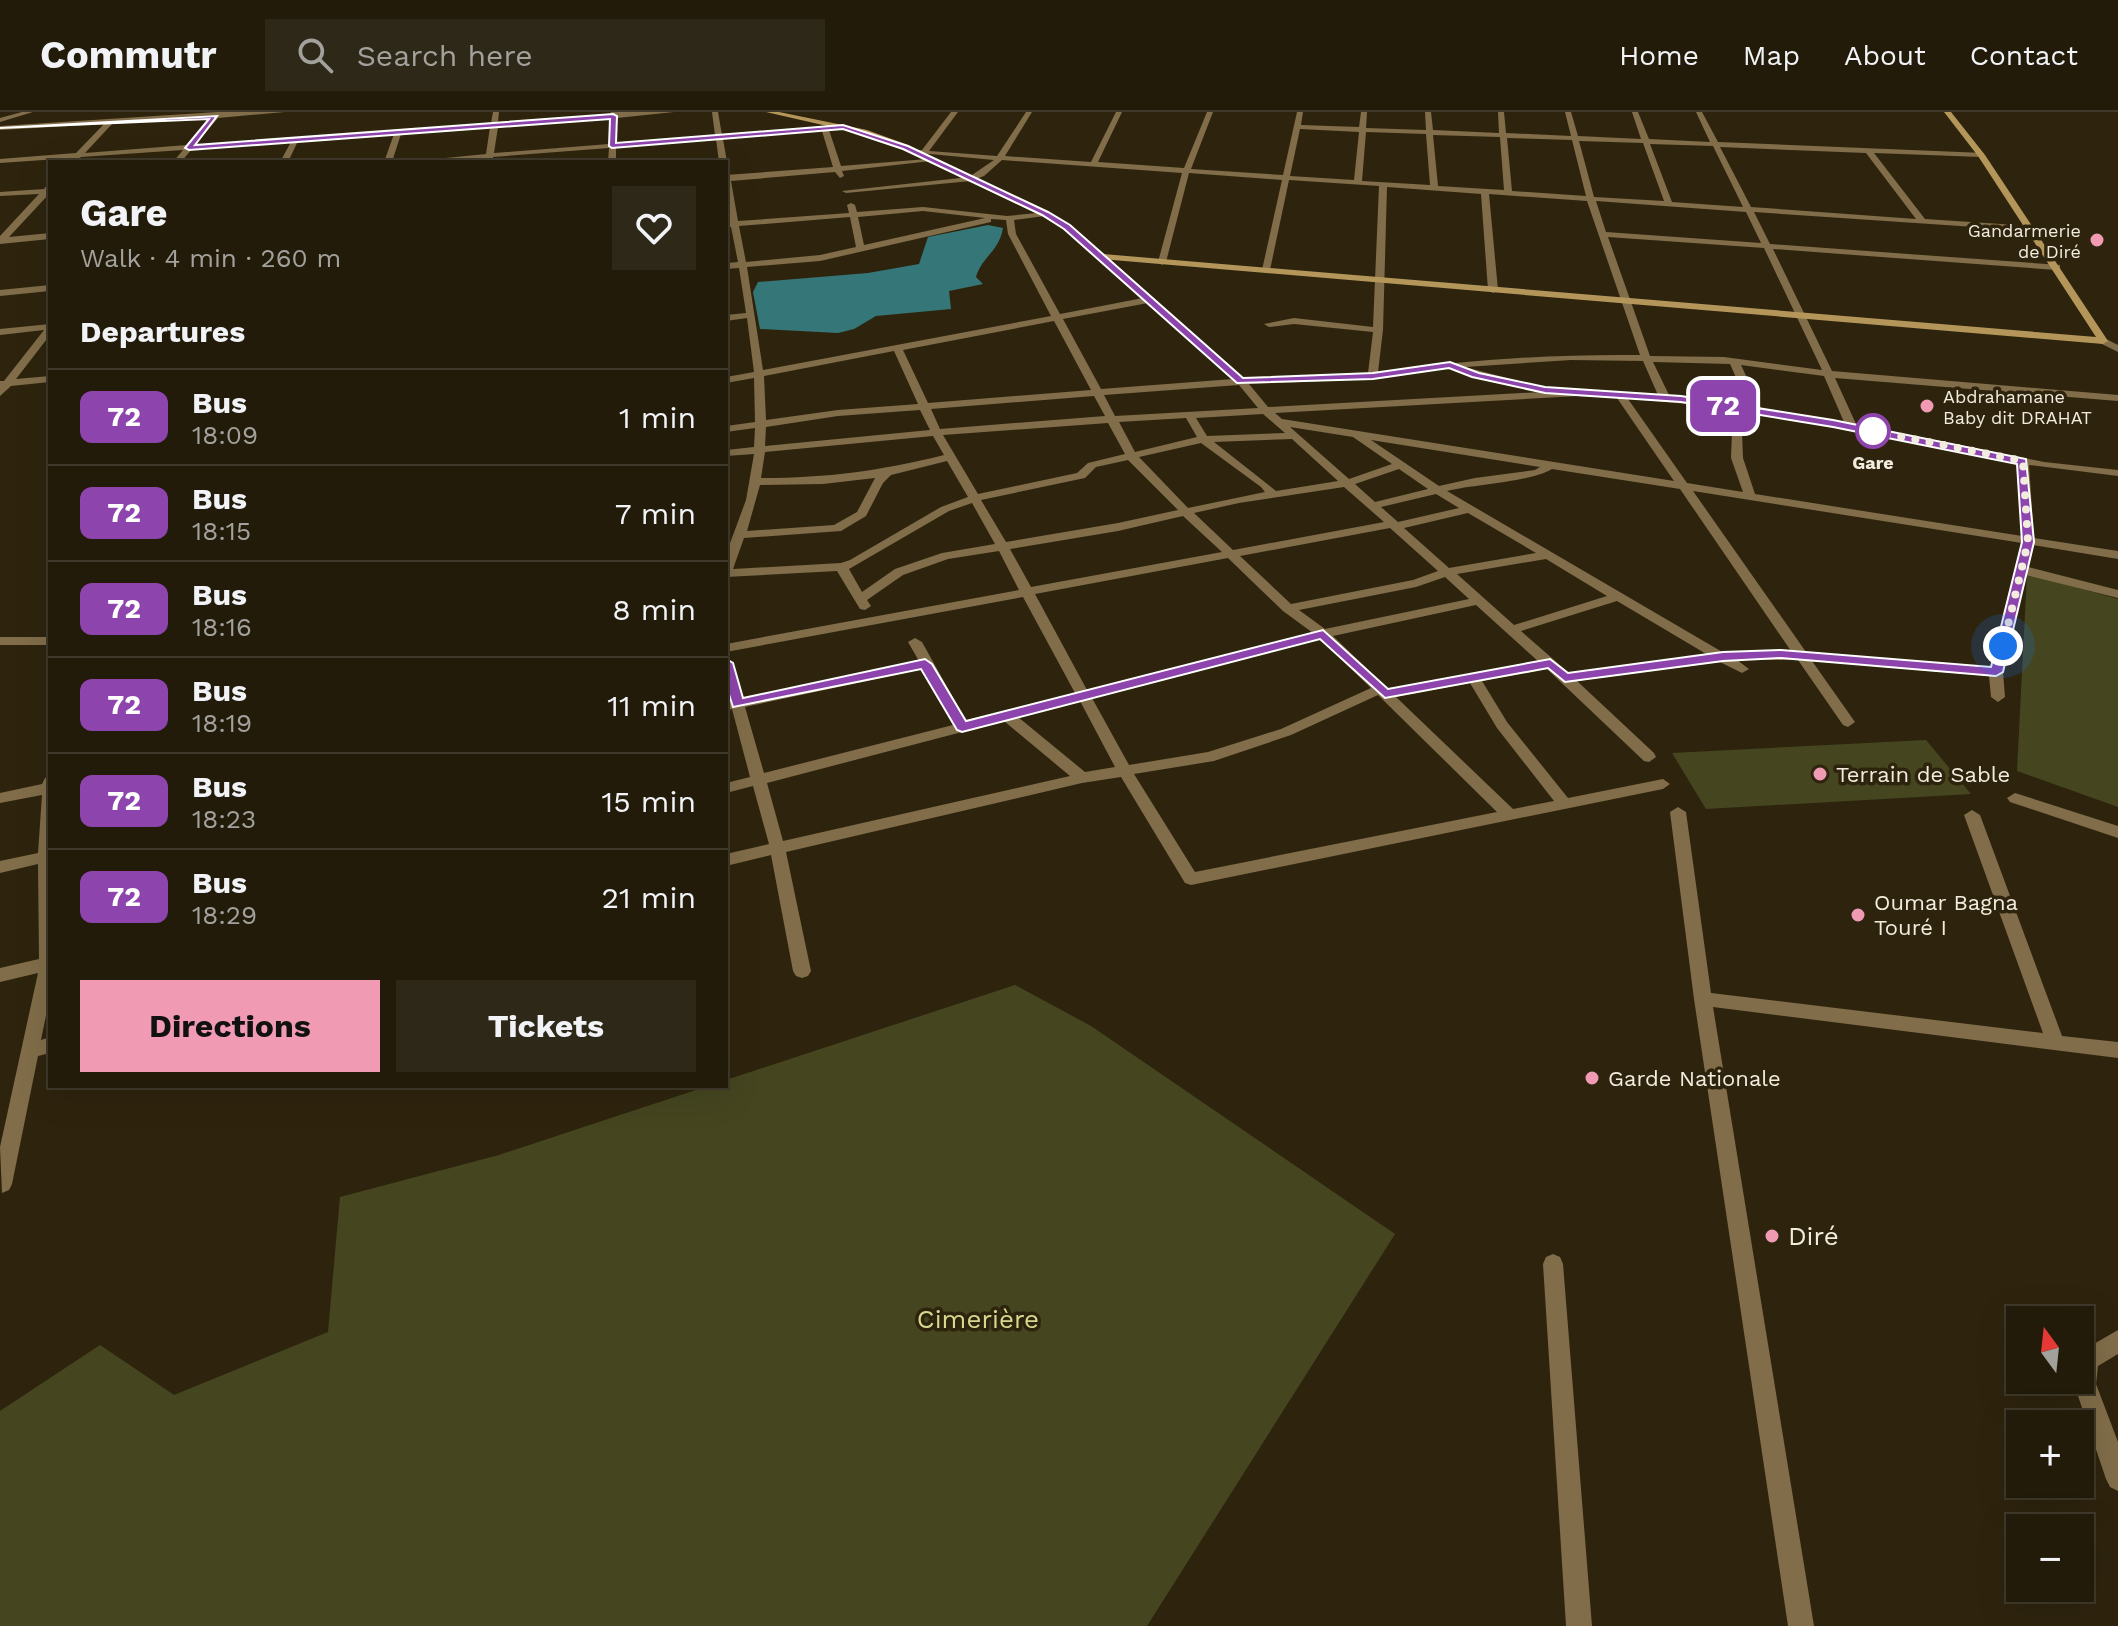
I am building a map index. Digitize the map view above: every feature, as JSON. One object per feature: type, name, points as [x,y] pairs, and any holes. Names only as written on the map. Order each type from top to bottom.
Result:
[{"type":"main road","points":[[769,112],[885,139],[1045,214],[1067,227],[1101,256],[2103,341]]},
{"type":"main road","points":[[1947,112],[1981,155],[2103,341]]},
{"type":"street","points":[[0,120],[30,112]]},
{"type":"street","points":[[76,159],[120,112]]},
{"type":"street","points":[[0,128],[282,112]]},
{"type":"street","points":[[489,158],[496,112]]},
{"type":"street","points":[[0,161],[76,159],[296,139],[671,112]]},
{"type":"street","points":[[715,112],[723,160]]},
{"type":"street","points":[[832,112],[843,127]]},
{"type":"street","points":[[924,153],[955,112]]},
{"type":"street","points":[[846,191],[971,179],[984,174],[999,159],[1029,112]]},
{"type":"street","points":[[1093,165],[1119,112]]},
{"type":"street","points":[[1162,262],[1186,172],[1210,112]]},
{"type":"street","points":[[1266,270],[1300,112]]},
{"type":"street","points":[[1358,184],[1364,112]]},
{"type":"street","points":[[1428,112],[1434,189]]},
{"type":"street","points":[[1501,112],[1508,194]]},
{"type":"street","points":[[1561,112],[1566,123]]},
{"type":"street","points":[[1568,112],[1591,200],[1645,356],[1665,398]]},
{"type":"street","points":[[1635,112],[1669,205]]},
{"type":"street","points":[[1699,112],[1713,145],[1803,317],[1852,427]]},
{"type":"street","points":[[179,160],[216,114]]},
{"type":"street","points":[[612,160],[614,114]]},
{"type":"street","points":[[449,160],[843,127]]},
{"type":"street","points":[[1298,127],[1981,155]]},
{"type":"street","points":[[825,128],[854,213],[861,250]]},
{"type":"street","points":[[389,160],[398,132]]},
{"type":"street","points":[[285,160],[296,139]]},
{"type":"street","points":[[1869,151],[1923,222]]},
{"type":"street","points":[[913,152],[2031,229]]},
{"type":"street","points":[[728,178],[933,161]]},
{"type":"street","points":[[1373,376],[1378,330],[1383,186]]},
{"type":"street","points":[[0,194],[48,189]]},
{"type":"street","points":[[1,240],[48,190]]},
{"type":"street","points":[[1485,193],[1493,290]]},
{"type":"street","points":[[728,202],[760,374],[762,426],[754,482],[728,566]]},
{"type":"street","points":[[730,225],[923,209],[1004,218]]},
{"type":"street","points":[[728,266],[820,258],[1004,218],[1045,214]]},
{"type":"street","points":[[1004,218],[1132,457],[1288,608],[1323,634],[1510,815]]},
{"type":"street","points":[[1603,234],[2057,267]]},
{"type":"street","points":[[1,240],[48,236]]},
{"type":"street","points":[[1101,256],[1241,381],[1264,409],[1550,664],[1649,757]]},
{"type":"street","points":[[0,293],[48,288]]},
{"type":"street","points":[[728,380],[1149,300]]},
{"type":"street","points":[[728,318],[749,315]]},
{"type":"street","points":[[1269,324],[1294,321],[1378,330]]},
{"type":"street","points":[[0,332],[48,328]]},
{"type":"street","points":[[0,393],[48,330]]},
{"type":"street","points":[[2103,341],[2118,349]]},
{"type":"street","points":[[897,348],[936,432],[976,498],[1124,770],[1191,879],[1663,784]]},
{"type":"street","points":[[728,429],[838,413],[1241,381],[1373,376],[1450,365],[1571,357],[1645,356],[1734,361],[1829,374],[2118,398]]},
{"type":"street","points":[[1734,361],[1757,412]]},
{"type":"street","points":[[1450,365],[1499,381],[1578,393]]},
{"type":"street","points":[[4,384],[48,379]]},
{"type":"street","points":[[728,453],[936,432],[1113,419],[1578,393],[1665,398],[1852,427],[2023,461],[2118,473]]},
{"type":"street","points":[[1620,395],[1848,722]]},
{"type":"street","points":[[1189,414],[1203,439],[1273,494]]},
{"type":"street","points":[[1280,422],[2118,555]]},
{"type":"street","points":[[1352,432],[1435,489],[1742,669]]},
{"type":"street","points":[[1737,432],[1737,458],[1750,495]]},
{"type":"street","points":[[728,572],[842,567],[854,563],[945,509],[976,498],[1081,476],[1092,465],[1203,439],[1295,436]]},
{"type":"street","points":[[754,482],[823,481],[887,473],[951,457]]},
{"type":"street","points":[[1998,697],[1996,672],[2028,542],[2023,461]]},
{"type":"street","points":[[1373,506],[1435,489],[1538,473],[1552,464]]},
{"type":"street","points":[[862,598],[899,572],[946,556],[1118,527],[1273,494],[1347,483],[1398,466]]},
{"type":"street","points":[[739,535],[819,530],[848,523],[862,514],[878,481],[887,473]]},
{"type":"street","points":[[728,648],[1470,509]]},
{"type":"street","points":[[1288,608],[1416,583],[1446,572],[1549,555]]},
{"type":"street","points":[[842,567],[849,584],[862,598],[871,620]]},
{"type":"street","points":[[2023,570],[2118,594]]},
{"type":"street","points":[[1511,630],[1619,596]]},
{"type":"street","points":[[728,788],[1323,634],[1478,601]]},
{"type":"street","points":[[0,641],[48,641]]},
{"type":"street","points":[[915,642],[962,727]]},
{"type":"street","points":[[1565,678],[1723,657],[1781,654],[1996,672]]},
{"type":"street","points":[[732,705],[925,664]]},
{"type":"street","points":[[728,859],[1082,778],[1209,757],[1286,732],[1382,692],[1550,664]]},
{"type":"street","points":[[728,677],[732,705],[759,780],[777,846],[802,971]]},
{"type":"street","points":[[1473,677],[1502,725],[1565,804]]},
{"type":"street","points":[[1006,715],[1082,778]]},
{"type":"street","points":[[0,798],[48,786]]},
{"type":"street","points":[[2015,798],[2118,832]]},
{"type":"street","points":[[1678,812],[1703,999],[1801,1626]]},
{"type":"street","points":[[1972,815],[2056,1043]]},
{"type":"street","points":[[0,867],[48,857]]},
{"type":"street","points":[[0,975],[48,964]]},
{"type":"street","points":[[2,1184],[48,969]]},
{"type":"street","points":[[1703,999],[2118,1050]]},
{"type":"street","points":[[30,1050],[48,1046]]},
{"type":"street","points":[[1553,1264],[1579,1626]]},
{"type":"street","points":[[2118,1341],[2088,1360],[2085,1384],[2114,1453],[2118,1479]]},
{"type":"green space","points":[[2027,574],[2118,599],[2118,807],[2017,771]]},
{"type":"green space","name":"Terrain de Sable","points":[[1926,740],[1971,794],[1706,809],[1672,753]]},
{"type":"green space","name":"Cimerière","points":[[1015,985],[1091,1026],[1395,1234],[1147,1626],[0,1626],[0,1411],[100,1345],[174,1395],[328,1332],[340,1197],[499,1155],[702,1088],[728,1088],[728,1079]]},
{"type":"water","points":[[988,225],[1003,228],[998,243],[976,277],[983,284],[949,291],[951,309],[876,316],[854,329],[838,333],[760,329],[753,292],[758,282],[868,273],[919,264],[928,237]]},
{"type":"bus line","name":"72","points":[[0,128],[214,117],[189,148],[613,116],[612,146],[843,127],[905,147],[1067,227],[1241,381],[1373,376],[1450,365],[1476,375],[1545,390],[1681,399],[1833,423],[2023,461],[2028,542],[1996,672],[1781,654],[1723,657],[1565,678],[1550,664],[1385,694],[1323,634],[962,727],[925,664],[737,704],[728,670]]},
{"type":"place","name":"Gandarmerie de Diré","points":[[2097,240]]},
{"type":"place","name":"Abdrahamane Baby dit DRAHAT","points":[[1927,406]]},
{"type":"place","name":"Gare","points":[[1873,431]]},
{"type":"place","name":"Terrain de Sable","points":[[1820,774]]},
{"type":"place","name":"Oumar Bagna Touré I","points":[[1858,915]]},
{"type":"place","name":"Garde Nationale","points":[[1592,1078]]},
{"type":"place","name":"Diré","points":[[1772,1236]]},
{"type":"route","points":[[1873,431],[2023,461],[2028,542],[2003,646]]}]
